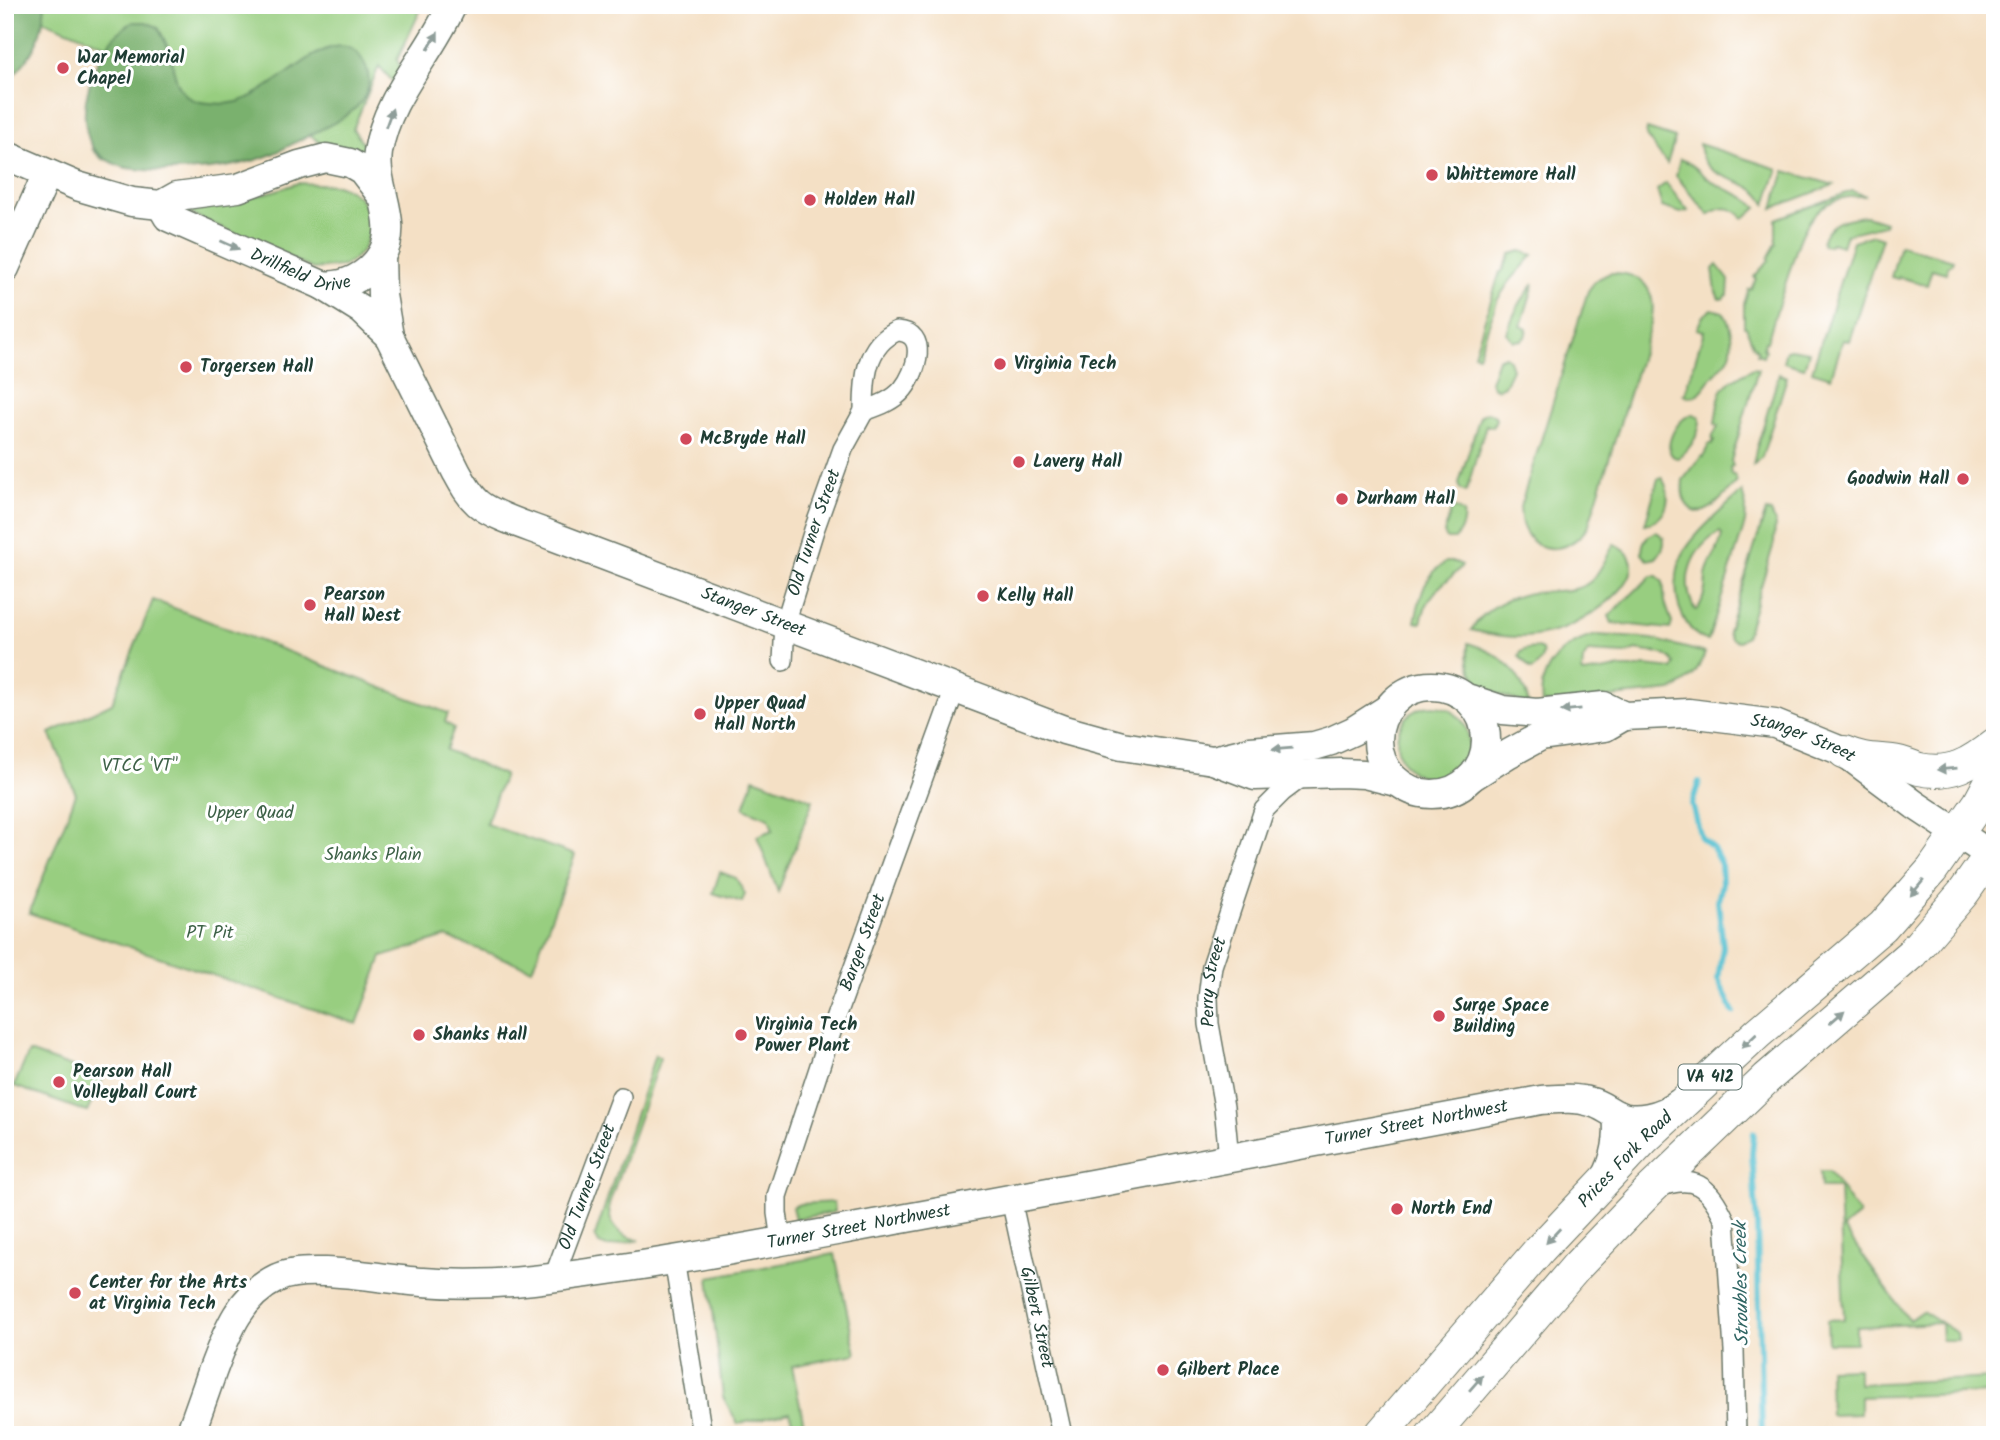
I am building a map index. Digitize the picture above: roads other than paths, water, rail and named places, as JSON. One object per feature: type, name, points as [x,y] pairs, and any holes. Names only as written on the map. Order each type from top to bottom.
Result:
[{"type":"main road","points":[[1844,752],[1862,759],[1891,761],[1941,771],[1961,768],[1995,744]]},
{"type":"main road","name":"Prices Fork Road","points":[[1380,1435],[1540,1249],[1644,1139],[1758,1033],[1882,926],[1932,870],[1979,803],[1995,773]]},
{"type":"main road","name":"VA 412","points":[[1432,1435],[1578,1265],[1648,1192],[1767,1078],[1912,953],[1993,854]]},
{"type":"main road","points":[[1404,1435],[1430,1376]]},
{"type":"street","points":[[381,256],[388,227],[378,153],[397,96],[427,51],[452,5]]},
{"type":"street","points":[[5,155],[47,174],[132,202],[161,205],[177,196],[238,188],[326,158],[350,163],[362,170],[382,195]]},
{"type":"street","points":[[5,268],[47,174]]},
{"type":"street","name":"Drillfield Drive","points":[[161,205],[168,217],[322,285],[350,282],[371,268],[381,256]]},
{"type":"street","name":"Stanger Street","points":[[381,256],[382,295],[389,336],[468,492],[489,510],[1064,730],[1108,742],[1213,761],[1255,776],[1341,773],[1396,782]]},
{"type":"street","name":"Stanger Street","points":[[322,285],[362,310],[389,336]]},
{"type":"street","name":"Old Turner Street","points":[[783,661],[785,624],[814,530],[844,449],[864,411]]},
{"type":"street","points":[[1433,685],[1458,692],[1470,699],[1480,712],[1486,731],[1484,755],[1479,767],[1469,779],[1441,795],[1409,791],[1396,782],[1382,762],[1378,747],[1380,725],[1389,708],[1403,697],[1433,685]]},
{"type":"street","name":"Barger Street","points":[[781,1240],[777,1196],[836,1017],[955,689]]},
{"type":"street","name":"Stanger Street","points":[[1470,699],[1503,710],[1537,713],[1604,706],[1624,716]]},
{"type":"street","name":"Stanger Street","points":[[1213,761],[1250,751],[1314,746],[1331,741],[1389,708]]},
{"type":"street","name":"Stanger Street","points":[[1469,779],[1541,736],[1605,727],[1624,716],[1689,713],[1775,724],[1844,752],[1915,805],[1993,854]]},
{"type":"street","name":"Perry Street","points":[[1229,1158],[1224,1107],[1209,1024],[1208,998],[1212,966],[1264,810],[1306,774]]},
{"type":"street","points":[[1255,776],[1264,810]]},
{"type":"street","name":"Turner Street Northwest","points":[[190,1435],[235,1316],[261,1287],[296,1272],[465,1284],[554,1277],[674,1259],[1011,1199],[1541,1100],[1572,1098],[1593,1102],[1616,1115],[1649,1117],[1662,1114],[1690,1095]]},
{"type":"street","name":"Old Turner Street","points":[[554,1277],[621,1097]]},
{"type":"street","points":[[1604,1181],[1616,1150],[1619,1129],[1616,1115]]},
{"type":"street","points":[[1700,1141],[1697,1163],[1702,1186]]},
{"type":"street","points":[[1648,1192],[1679,1182],[1692,1182],[1702,1186],[1716,1200],[1725,1220],[1734,1350],[1736,1435]]},
{"type":"street","name":"Gilbert Street","points":[[1011,1199],[1062,1435]]},
{"type":"street","points":[[674,1259],[702,1435]]},
{"type":"waterway","name":"Stroubles Creek","points":[[1699,782],[1692,804],[1701,838],[1712,847],[1721,864],[1722,883],[1718,901],[1723,947],[1718,979],[1733,1012]]},
{"type":"waterway","name":"Stroubles Creek","points":[[1754,1133],[1752,1154],[1757,1225],[1762,1435]]},
{"type":"place","name":"War Memorial Chapel","points":[[63,68]]},
{"type":"place","name":"Whittemore Hall","points":[[1432,175]]},
{"type":"place","name":"Holden Hall","points":[[810,200]]},
{"type":"place","name":"Virginia Tech","points":[[1000,364]]},
{"type":"place","name":"Torgersen Hall","points":[[186,367]]},
{"type":"place","name":"McBryde Hall","points":[[686,439]]},
{"type":"place","name":"Lavery Hall","points":[[1019,462]]},
{"type":"place","name":"Goodwin Hall","points":[[1963,479]]},
{"type":"place","name":"Durham Hall","points":[[1342,499]]},
{"type":"place","name":"Kelly Hall","points":[[983,596]]},
{"type":"place","name":"Pearson Hall West","points":[[310,605]]},
{"type":"place","name":"Upper Quad Hall North","points":[[700,714]]},
{"type":"place","name":"Surge Space Building","points":[[1439,1016]]},
{"type":"place","name":"Shanks Hall","points":[[419,1035]]},
{"type":"place","name":"Virginia Tech Power Plant","points":[[741,1035]]},
{"type":"place","name":"Pearson Hall Volleyball Court","points":[[59,1082]]},
{"type":"place","name":"North End","points":[[1397,1209]]},
{"type":"place","name":"Center for the Arts at Virginia Tech","points":[[75,1293]]},
{"type":"place","name":"Gilbert Place","points":[[1163,1370]]},
{"type":"park label","name":"VTCC 'VT\"","points":[[140,766]]},
{"type":"park label","name":"Upper Quad","points":[[250,813]]},
{"type":"park label","name":"Shanks Plain","points":[[373,855]]},
{"type":"park label","name":"PT Pit","points":[[210,933]]}]
